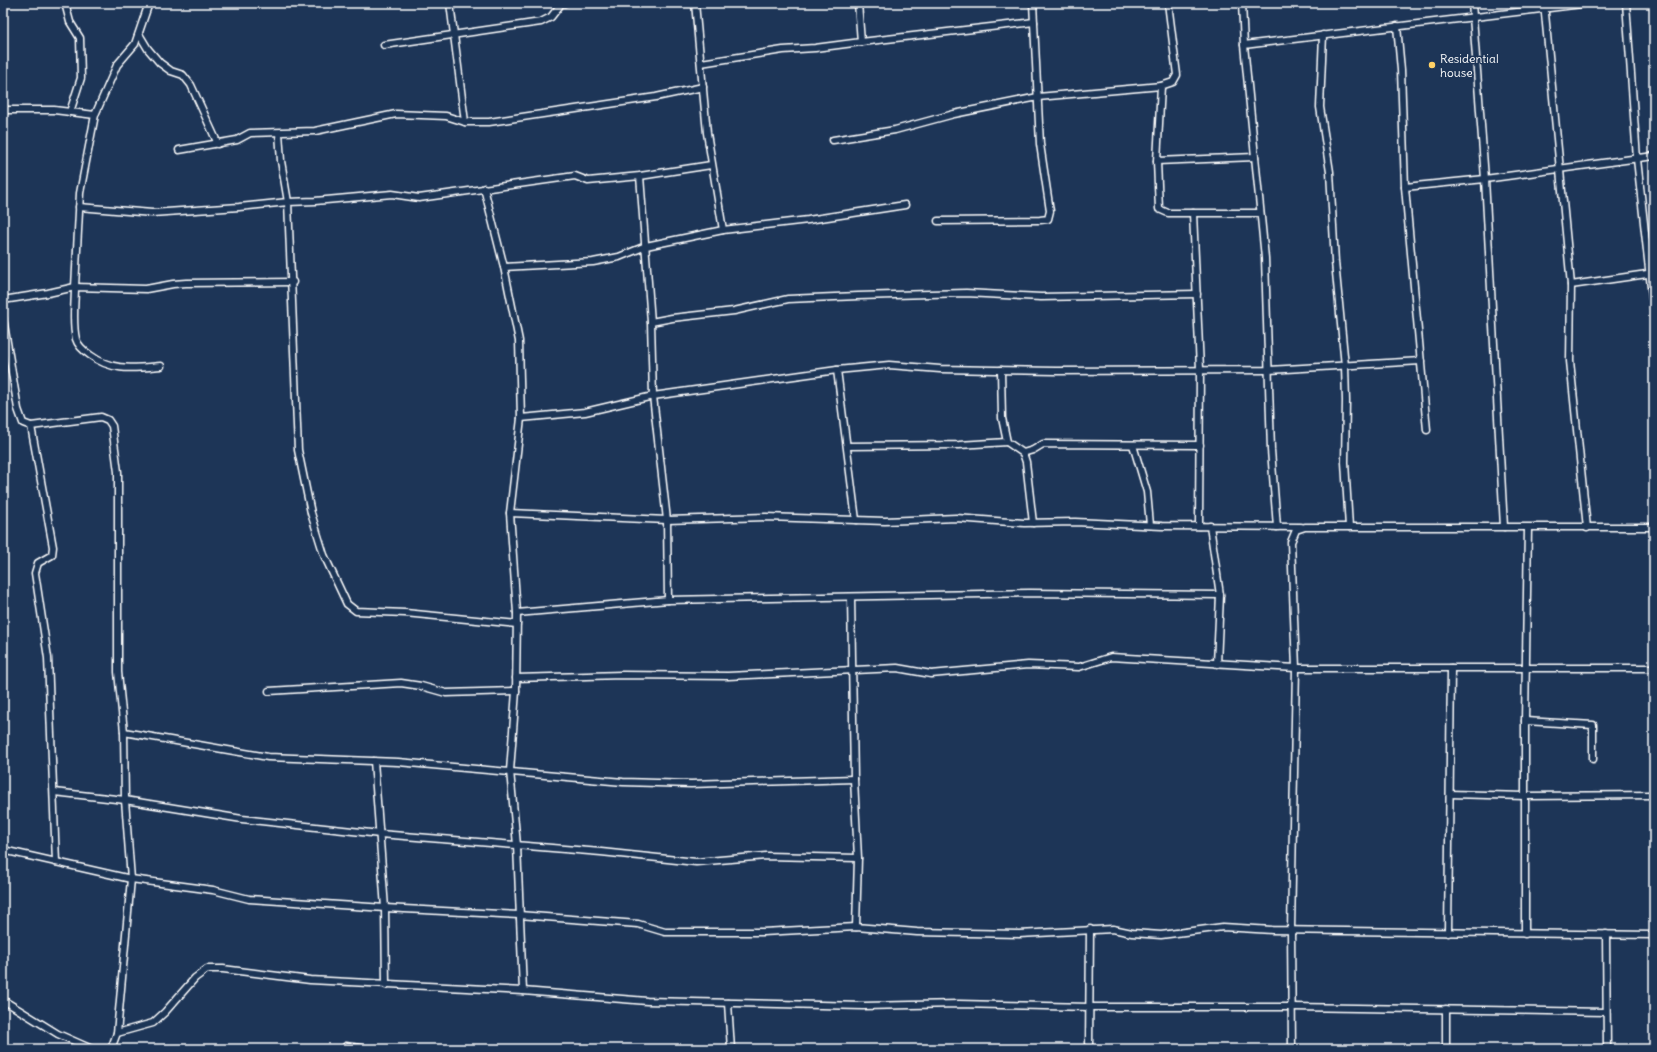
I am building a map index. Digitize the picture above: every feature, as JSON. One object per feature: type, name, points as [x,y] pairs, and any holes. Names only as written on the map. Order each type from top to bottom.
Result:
[{"type":"street","points":[[65,3],[70,22],[80,38],[81,78],[70,112]]},
{"type":"street","points":[[149,3],[135,44],[117,65],[95,115],[80,193],[74,326],[76,341],[82,350],[108,366],[129,368],[161,366]]},
{"type":"street","points":[[450,3],[465,122]]},
{"type":"street","points":[[384,45],[541,22],[551,17],[561,4],[565,3]]},
{"type":"street","points":[[695,3],[707,133],[711,165],[717,190],[723,230]]},
{"type":"street","points":[[858,3],[861,42]]},
{"type":"street","points":[[938,221],[1048,219],[1050,210],[1040,144],[1033,3]]},
{"type":"street","points":[[833,140],[895,130],[954,114],[1038,97],[1161,86],[1173,82],[1177,75],[1168,3]]},
{"type":"street","points":[[1242,3],[1244,45],[1265,258],[1271,450],[1277,527]]},
{"type":"street","points":[[1472,3],[1485,179],[1504,527]]},
{"type":"street","points":[[1244,45],[1544,6],[1590,3]]},
{"type":"street","points":[[1626,3],[1637,159],[1652,274],[1654,315]]},
{"type":"street","points":[[1544,6],[1561,169],[1571,285],[1570,361],[1587,528]]},
{"type":"street","points":[[701,63],[783,50],[815,48],[1034,22]]},
{"type":"street","points":[[1397,26],[1401,78],[1405,187],[1427,430]]},
{"type":"street","points":[[139,34],[160,63],[171,71],[183,75],[191,85],[218,144]]},
{"type":"street","points":[[1323,35],[1320,108],[1330,172],[1335,262],[1345,366],[1345,462],[1349,527]]},
{"type":"street","points":[[1161,86],[1157,161],[1159,210],[1168,214],[1260,213]]},
{"type":"street","points":[[179,150],[237,140],[250,133],[315,131],[396,114],[446,116],[465,122],[489,122],[656,97],[703,87]]},
{"type":"street","points":[[3,110],[54,110],[95,115]]},
{"type":"street","points":[[279,133],[281,161],[288,202],[298,450],[310,513],[324,555],[347,604],[356,611],[405,613],[517,624]]},
{"type":"street","points":[[1405,187],[1485,179],[1654,156]]},
{"type":"street","points":[[1157,161],[1255,157]]},
{"type":"street","points":[[79,207],[152,213],[392,194],[419,198],[575,176],[588,181],[640,176],[711,165]]},
{"type":"street","points":[[640,176],[651,322],[652,396],[667,520],[668,600]]},
{"type":"street","points":[[484,188],[504,267],[519,341],[521,418],[510,513],[517,613],[516,691],[510,771],[517,846],[523,991]]},
{"type":"street","points":[[504,267],[593,262],[619,257],[646,246],[723,230],[808,220],[906,205]]},
{"type":"street","points":[[1193,213],[1200,369],[1200,526]]},
{"type":"street","points":[[1571,285],[1652,274]]},
{"type":"street","points":[[3,300],[75,287],[146,289],[179,283],[292,282]]},
{"type":"street","points":[[651,322],[672,318],[734,311],[788,300],[850,296],[966,293],[1041,297],[1197,294]]},
{"type":"street","points":[[3,318],[18,408],[23,423],[31,426],[102,417],[108,420],[112,426],[118,472],[118,672],[124,732],[125,800],[131,879],[117,1033],[111,1049]]},
{"type":"street","points":[[521,418],[585,412],[652,396],[837,370],[889,365],[940,369],[1056,371],[1200,369],[1269,370],[1421,361]]},
{"type":"street","points":[[837,370],[856,520]]},
{"type":"street","points":[[1001,370],[1002,418],[1007,442]]},
{"type":"street","points":[[31,426],[53,547],[52,555],[38,563],[35,573],[48,658],[56,862]]},
{"type":"street","points":[[847,446],[959,445],[1007,442],[1023,453],[1026,462],[1033,523]]},
{"type":"street","points":[[1023,453],[1033,450],[1043,444],[1200,445]]},
{"type":"street","points":[[1133,445],[1147,492],[1150,525]]},
{"type":"street","points":[[510,513],[667,520],[766,517],[856,520],[956,518],[1033,523],[1075,522],[1277,527],[1654,527]]},
{"type":"street","points":[[1210,526],[1220,595],[1216,664]]},
{"type":"street","points":[[1292,1049],[1293,1007],[1291,930],[1296,668],[1291,542],[1296,530],[1305,527]]},
{"type":"street","points":[[1525,934],[1525,721],[1528,528]]},
{"type":"street","points":[[517,613],[668,600],[851,597],[902,594],[1022,593],[1220,595]]},
{"type":"street","points":[[851,597],[854,779],[858,858],[856,927]]},
{"type":"street","points":[[516,678],[622,675],[728,676],[897,668],[931,674],[1028,665],[1079,667],[1110,657],[1296,668],[1654,668]]},
{"type":"street","points":[[1448,933],[1451,668]]},
{"type":"street","points":[[269,691],[401,683],[446,692],[516,691]]},
{"type":"street","points":[[1525,721],[1593,725],[1593,759]]},
{"type":"street","points":[[124,732],[268,757],[374,761],[510,771],[623,782],[691,784],[854,779]]},
{"type":"street","points":[[374,761],[385,908],[386,985]]},
{"type":"street","points":[[54,792],[125,800],[242,819],[380,834],[696,862],[766,856],[858,858]]},
{"type":"street","points":[[1450,794],[1525,796],[1654,795]]},
{"type":"street","points":[[3,850],[131,879],[213,890],[249,898],[638,924],[665,932],[764,932],[856,927],[917,932],[1019,934],[1112,929],[1132,933],[1161,935],[1223,927],[1272,930],[1654,935]]},
{"type":"street","points":[[1089,1049],[1090,929]]},
{"type":"street","points":[[1606,934],[1607,1049]]},
{"type":"street","points":[[117,1033],[153,1023],[166,1012],[195,978],[207,969],[223,969],[310,980],[523,991],[647,1001],[863,1006],[959,1004],[1089,1007],[1293,1007],[1606,1012]]},
{"type":"street","points":[[3,1000],[58,1034],[92,1049]]},
{"type":"street","points":[[728,1003],[731,1049]]},
{"type":"street","points":[[1446,1009],[1446,1049]]},
{"type":"street","points":[[346,1046],[366,1049]]},
{"type":"place","name":"Residential house","points":[[1432,65]]}]
